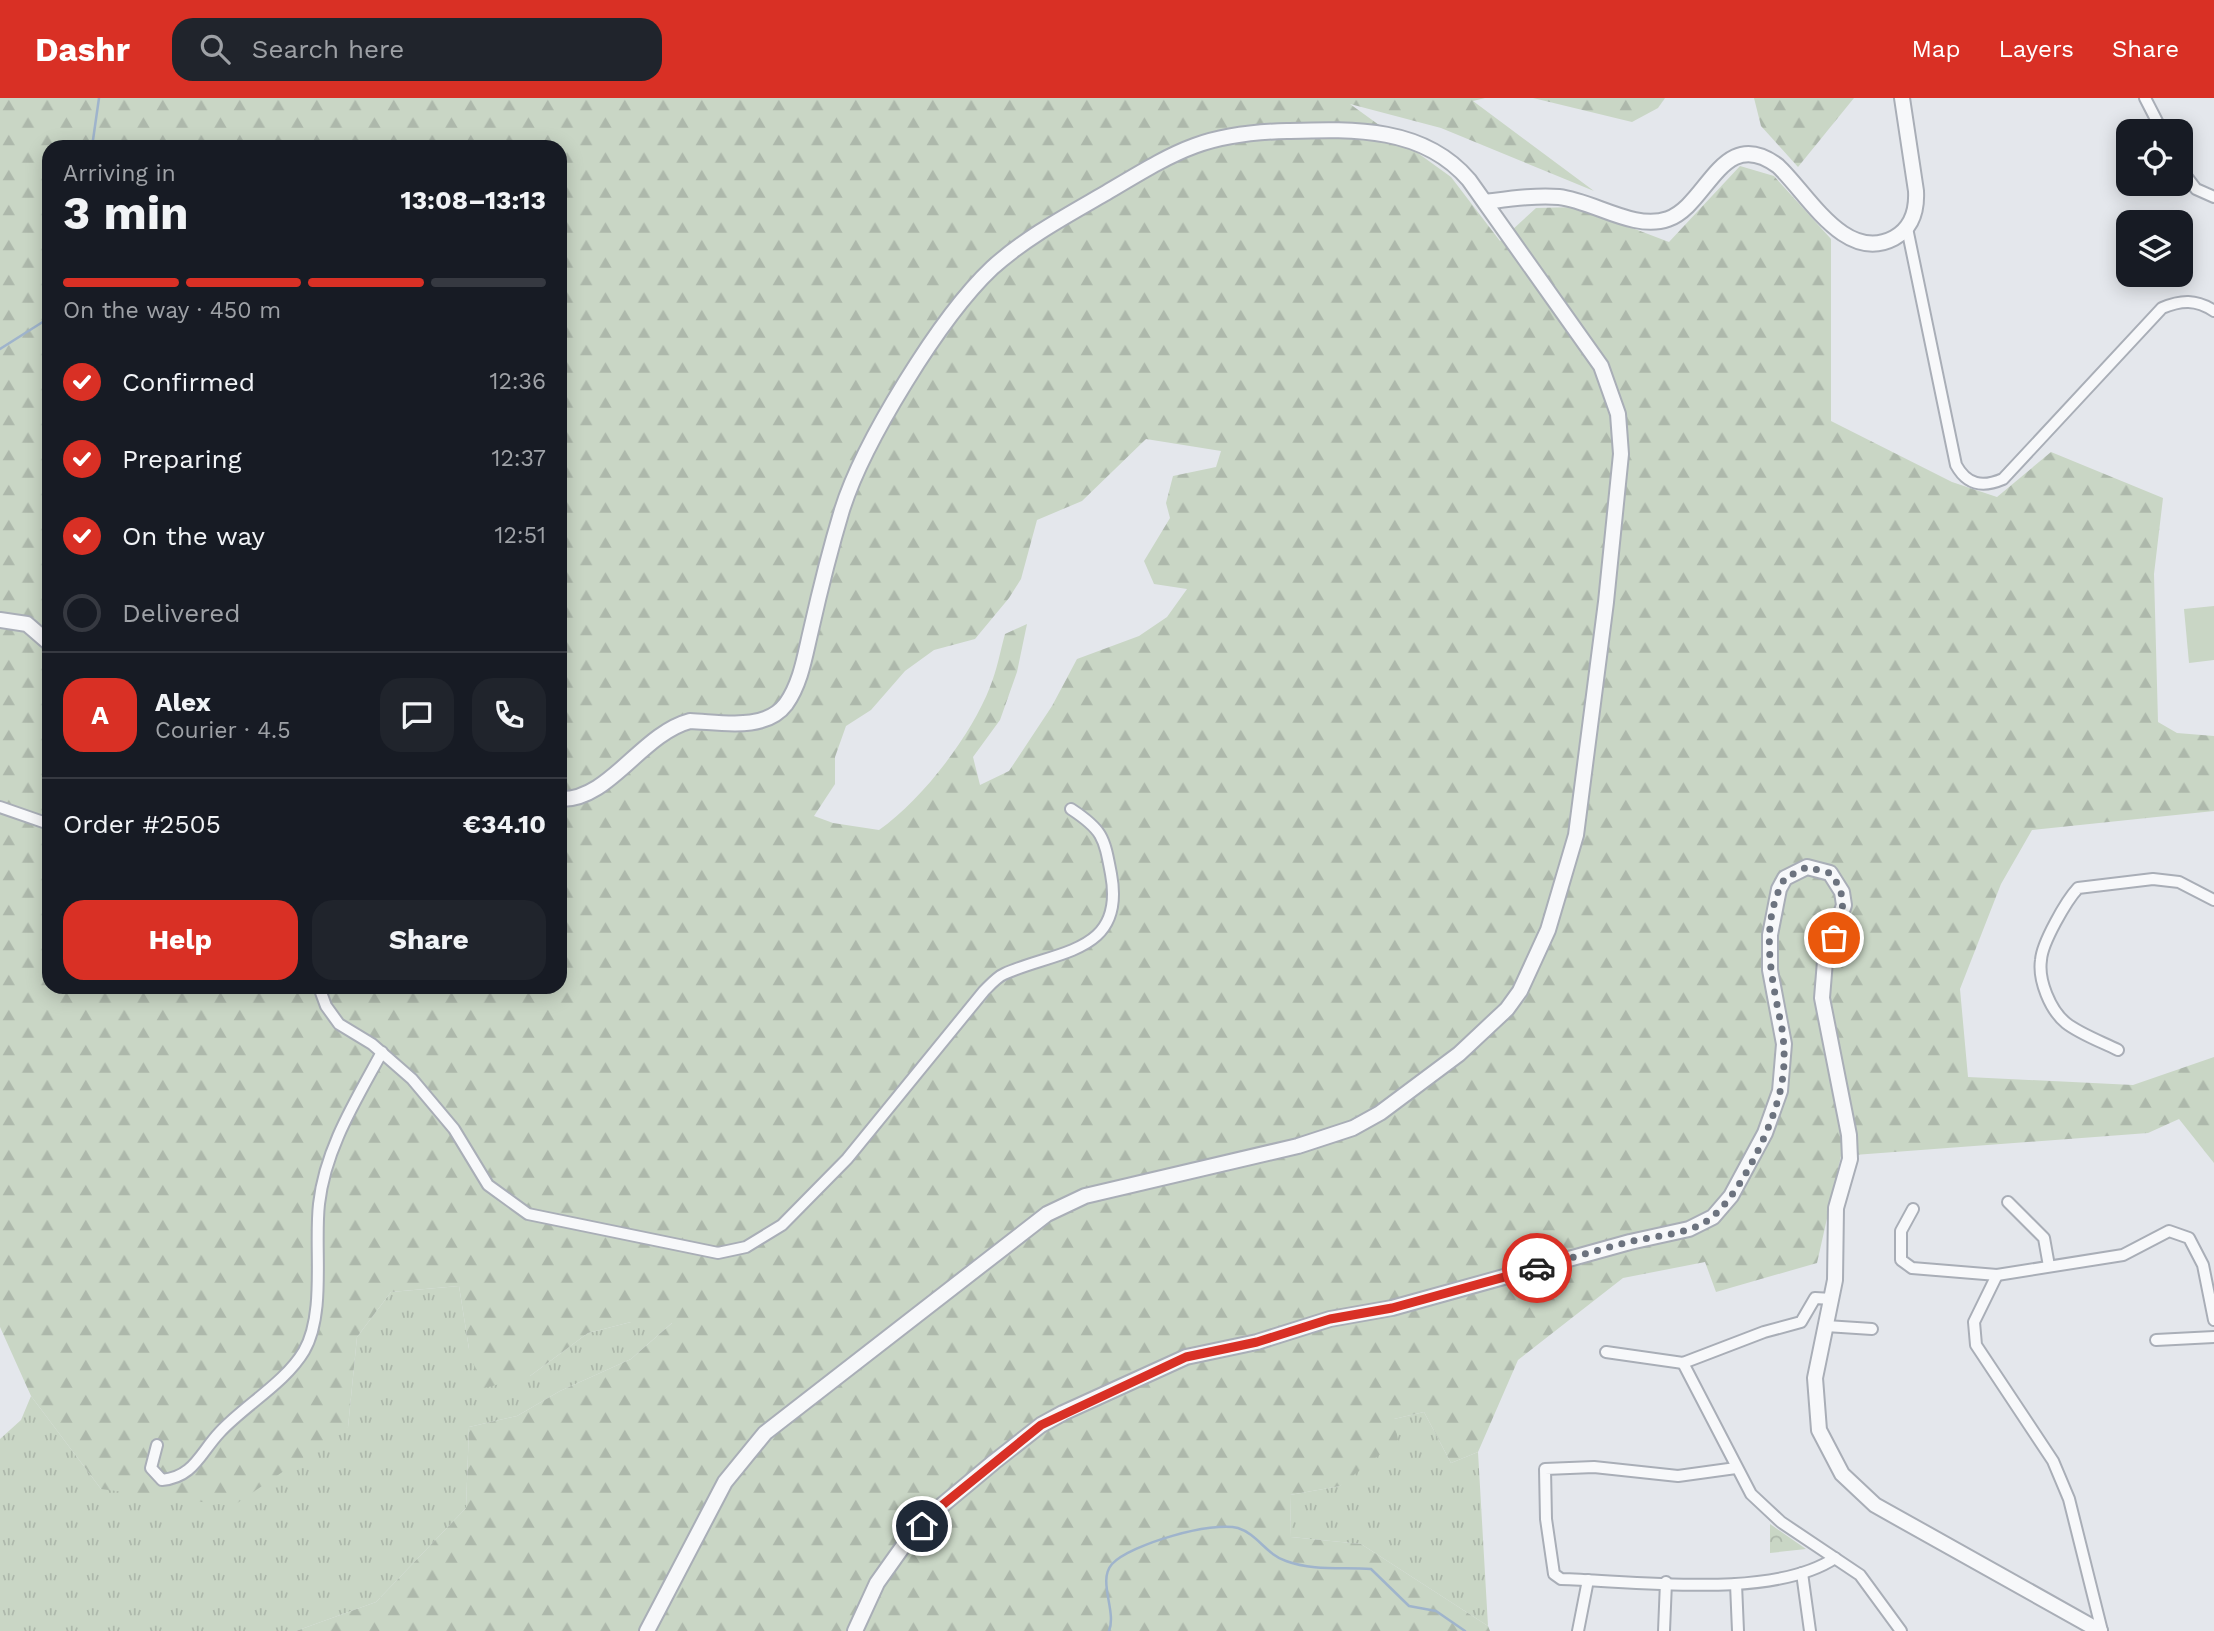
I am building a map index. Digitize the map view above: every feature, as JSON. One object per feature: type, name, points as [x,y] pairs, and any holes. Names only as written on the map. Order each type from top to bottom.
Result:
[{"type":"street","points":[[1485,202],[1558,197],[1590,204],[1640,221],[1656,222],[1686,209],[1724,164],[1736,157],[1752,155],[1765,157],[1778,166],[1840,232],[1855,241],[1878,243],[1892,239],[1907,228],[1914,213],[1916,191],[1902,98]]},
{"type":"street","points":[[2145,98],[2156,119]]},
{"type":"street","points":[[567,798],[591,793],[649,743],[681,723],[690,720],[751,723],[771,717],[785,705],[797,682],[841,512],[852,482],[945,323],[976,284],[1014,250],[1056,222],[1174,153],[1201,142],[1237,133],[1335,130],[1370,132],[1411,139],[1451,161],[1485,202],[1601,366],[1615,402],[1620,429],[1619,480],[1576,835],[1559,899],[1520,991],[1491,1027],[1468,1048],[1380,1113],[1353,1128],[1298,1146],[1085,1196],[1047,1214],[765,1433],[725,1482],[647,1631]]},
{"type":"street","points":[[2193,185],[2214,197]]},
{"type":"street","points":[[1907,228],[1956,465],[1962,476],[1974,483],[1987,486],[2003,479],[2147,320],[2162,308],[2177,302],[2195,301],[2214,311]]},
{"type":"street","points":[[0,620],[27,624],[42,637]]},
{"type":"street","points":[[0,807],[42,822]]},
{"type":"street","points":[[322,994],[326,1006],[339,1024],[382,1052],[412,1079],[454,1129],[488,1185],[528,1214],[718,1252],[746,1247],[782,1225],[847,1159],[984,991],[1002,974],[1048,961],[1084,945],[1106,928],[1114,893],[1104,838],[1096,825],[1072,809]]},
{"type":"street","points":[[855,1631],[877,1583],[904,1545],[940,1507],[1041,1425],[1063,1413],[1186,1357],[1257,1342],[1330,1319],[1392,1308],[1630,1242],[1689,1229],[1713,1217],[1731,1196],[1765,1133],[1780,1091],[1784,1044],[1770,970],[1769,935],[1779,889],[1785,878],[1807,867],[1830,873],[1842,892],[1844,905],[1822,975],[1825,1022],[1849,1135],[1850,1159],[1836,1208],[1832,1299],[1815,1378],[1819,1430],[1842,1474],[1875,1505],[2101,1631]]},
{"type":"street","points":[[2118,1050],[2066,1023],[2052,1007],[2042,980],[2040,958],[2068,899],[2078,888],[2152,879],[2179,882],[2214,900]]},
{"type":"street","points":[[157,1446],[152,1468],[162,1480],[177,1479],[195,1466],[217,1434],[286,1373],[305,1350],[316,1312],[319,1201],[338,1133],[382,1052]]},
{"type":"street","points":[[2008,1202],[2044,1238],[2049,1266]]},
{"type":"street","points":[[1913,1209],[1901,1231],[1901,1260],[1912,1268],[1997,1275],[2123,1255],[2169,1231],[2189,1238],[2203,1265],[2214,1320]]},
{"type":"street","points":[[1997,1275],[1974,1322],[1976,1345],[2053,1461],[2069,1499],[2101,1631]]},
{"type":"street","points":[[1606,1352],[1683,1363],[1764,1332],[1801,1322],[1815,1298],[1832,1299]]},
{"type":"street","points":[[1826,1326],[1872,1329]]},
{"type":"street","points":[[2156,1340],[2214,1337]]},
{"type":"street","points":[[1683,1363],[1751,1494],[1781,1522],[1835,1558],[1868,1585],[1901,1631]]},
{"type":"street","points":[[1737,1468],[1678,1476],[1594,1467],[1545,1469],[1546,1519],[1554,1574],[1561,1578],[1588,1580],[1759,1583],[1802,1573],[1835,1558]]},
{"type":"street","points":[[1802,1573],[1810,1631]]},
{"type":"street","points":[[1578,1631],[1588,1580]]},
{"type":"street","points":[[1664,1631],[1666,1582]]},
{"type":"street","points":[[1736,1584],[1738,1631]]},
{"type":"green space","points":[[0,98],[1485,98],[1473,101],[1594,191],[1441,128],[1350,104],[1451,177],[1500,241],[1536,208],[1577,207],[1669,242],[1740,166],[1774,176],[1831,239],[1831,421],[1952,482],[1997,497],[2051,452],[2163,498],[2154,574],[2158,722],[2177,733],[2214,736],[2214,811],[2032,830],[2001,884],[1960,989],[1968,1077],[2133,1085],[2214,1057],[2214,1163],[2179,1119],[2148,1133],[1841,1156],[1817,1263],[1716,1292],[1705,1262],[1623,1278],[1518,1360],[1478,1452],[1451,1463],[1424,1412],[1394,1419],[1398,1440],[1340,1486],[1290,1495],[1291,1537],[1361,1544],[1488,1626],[1490,1631],[296,1631],[376,1602],[466,1508],[469,1427],[517,1416],[560,1391],[631,1359],[672,1323],[631,1322],[588,1333],[530,1376],[481,1389],[469,1349],[459,1286],[391,1292],[357,1337],[348,1427],[233,1506],[101,1489],[31,1396],[0,1327]],"holes":[[[1146,439],[1221,451],[1216,467],[1173,476],[1166,503],[1170,518],[1144,561],[1154,584],[1187,589],[1167,617],[1139,636],[1077,659],[1052,706],[1009,771],[980,785],[973,757],[1000,720],[1017,672],[1027,624],[1005,634],[992,681],[971,726],[944,766],[912,802],[879,830],[833,823],[814,816],[835,784],[835,757],[846,726],[871,710],[905,671],[934,650],[975,639],[1021,579],[1037,520],[1082,501]]]},
{"type":"green space","points":[[1533,98],[1665,98],[1658,108],[1632,122]]},
{"type":"green space","points":[[1754,98],[1854,98],[1798,167],[1761,126]]},
{"type":"green space","points":[[2214,606],[2214,660],[2189,663],[2184,609]]},
{"type":"green space","points":[[459,1286],[469,1349],[530,1376],[588,1333],[631,1322],[673,1322],[631,1359],[560,1391],[517,1416],[469,1427],[466,1508],[376,1602],[296,1631],[0,1631],[0,1439],[21,1420],[31,1396],[101,1489],[348,1427],[357,1337],[391,1292]]},
{"type":"green space","points":[[1424,1412],[1451,1463],[1478,1452],[1488,1626],[1361,1544],[1291,1537],[1290,1495],[1340,1486],[1394,1419]]},
{"type":"green space","points":[[1770,1524],[1806,1549],[1770,1553]]},
{"type":"waterway","points":[[93,140],[99,98]]},
{"type":"waterway","points":[[0,349],[42,322]]},
{"type":"waterway","points":[[1109,1631],[1111,1614],[1106,1579],[1112,1564],[1122,1556],[1153,1542],[1192,1531],[1226,1527],[1245,1531],[1279,1558],[1296,1564],[1371,1569],[1409,1606],[1436,1611],[1465,1631]]},
{"type":"way so far","points":[[1537,1268],[1689,1229],[1713,1217],[1731,1196],[1765,1133],[1780,1091],[1784,1044],[1770,970],[1769,935],[1779,889],[1785,878],[1795,871],[1807,867],[1819,868],[1830,873],[1838,882],[1844,905],[1843,916],[1834,938]]},
{"type":"route","points":[[922,1526],[940,1507],[1041,1425],[1186,1357],[1257,1342],[1354,1313],[1392,1308],[1537,1268]]}]
